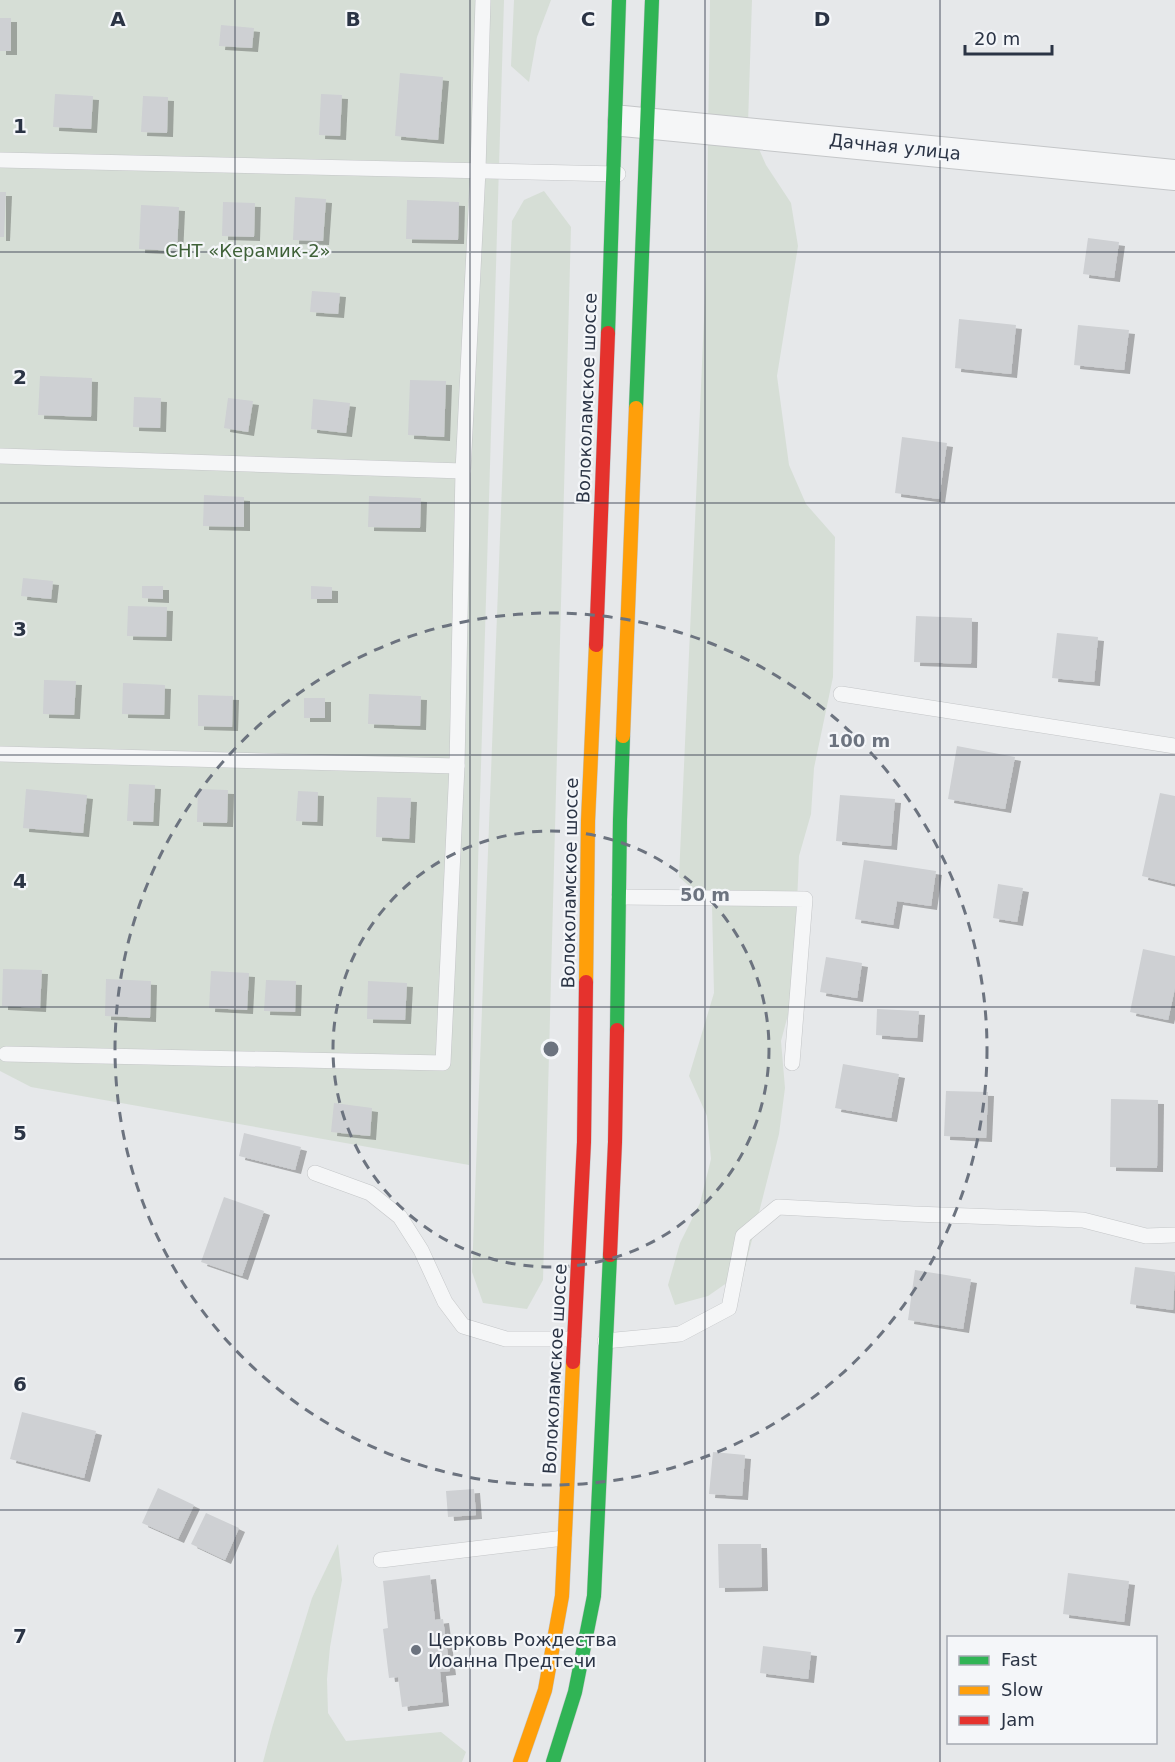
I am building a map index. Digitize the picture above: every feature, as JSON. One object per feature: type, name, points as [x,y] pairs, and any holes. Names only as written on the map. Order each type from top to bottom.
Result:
[{"type":"main road","name":"Волоколамское шоссе","points":[[520,1762],[545,1690],[562,1596],[584,1142],[588,821],[602,507],[619,0]]},
{"type":"main road","points":[[554,1762],[575,1692],[594,1596],[615,1142],[620,820],[652,0]]},
{"type":"street","name":"Дачная улица","points":[[614,121],[1175,175]]},
{"type":"lane","points":[[6,1054],[443,1063],[457,766],[463,471],[478,170],[483,0]]},
{"type":"lane","points":[[0,160],[645,174]]},
{"type":"lane","points":[[0,456],[463,471]]},
{"type":"lane","points":[[841,694],[1175,746]]},
{"type":"lane","points":[[0,754],[457,766]]},
{"type":"lane","points":[[619,897],[805,899],[792,1063]]},
{"type":"lane","points":[[315,1173],[370,1193],[400,1217],[421,1250],[445,1302],[463,1326],[506,1339],[574,1339]]},
{"type":"lane","points":[[605,1341],[680,1334],[729,1308],[743,1236],[778,1207],[1083,1220],[1146,1236],[1175,1235]]},
{"type":"lane","points":[[381,1560],[564,1538]]},
{"type":"green space","name":"СНТ «Керамик-2»","points":[[0,0],[504,0],[469,1165],[31,1087],[0,1071]]},
{"type":"green space","points":[[514,0],[551,0],[537,37],[529,82],[511,66]]},
{"type":"green space","points":[[710,0],[752,0],[748,124],[766,165],[791,203],[798,246],[777,376],[789,465],[806,504],[835,537],[833,677],[814,768],[811,814],[799,856],[793,996],[781,1041],[785,1088],[779,1134],[744,1271],[708,1296],[675,1305],[668,1285],[680,1243],[700,1203],[711,1159],[707,1116],[689,1076],[714,993],[712,906],[679,877],[706,275]]},
{"type":"green space","points":[[544,191],[571,227],[543,1280],[527,1309],[483,1303],[472,1272],[512,221],[524,200]]},
{"type":"green space","points":[[338,1544],[342,1580],[330,1647],[327,1679],[328,1713],[346,1741],[441,1732],[466,1752],[462,1762],[263,1762],[312,1598]]},
{"type":"building","points":[[0,18],[11,18],[11,51],[0,51]]},
{"type":"building","points":[[221,25],[254,28],[252,48],[219,46]]},
{"type":"building","points":[[400,73],[443,77],[438,140],[395,136]]},
{"type":"building","points":[[55,94],[93,96],[91,129],[53,127]]},
{"type":"building","points":[[321,94],[342,95],[340,136],[319,135]]},
{"type":"building","points":[[143,96],[168,97],[167,133],[141,132]]},
{"type":"building","points":[[0,192],[6,192],[4,237],[0,237]]},
{"type":"building","points":[[295,197],[326,199],[323,241],[293,240]]},
{"type":"building","points":[[407,200],[459,202],[458,240],[406,239]]},
{"type":"building","points":[[223,202],[255,203],[254,237],[222,236]]},
{"type":"building","points":[[141,205],[179,207],[177,251],[139,249]]},
{"type":"building","points":[[1088,238],[1119,242],[1114,278],[1083,274]]},
{"type":"building","points":[[312,291],[340,293],[338,314],[310,312]]},
{"type":"building","points":[[959,319],[1016,325],[1011,374],[955,368]]},
{"type":"building","points":[[1078,325],[1129,330],[1124,370],[1074,365]]},
{"type":"building","points":[[40,376],[92,378],[91,417],[38,415]]},
{"type":"building","points":[[410,380],[446,381],[444,437],[408,435]]},
{"type":"building","points":[[134,397],[161,398],[160,428],[133,427]]},
{"type":"building","points":[[228,398],[253,401],[248,432],[224,428]]},
{"type":"building","points":[[313,399],[350,403],[346,433],[311,429]]},
{"type":"building","points":[[902,437],[947,443],[939,499],[895,493]]},
{"type":"building","points":[[204,495],[244,497],[244,527],[203,526]]},
{"type":"building","points":[[369,496],[421,498],[420,528],[368,527]]},
{"type":"building","points":[[23,578],[53,581],[51,599],[21,596]]},
{"type":"building","points":[[142,586],[163,586],[163,599],[142,598]]},
{"type":"building","points":[[311,586],[332,587],[332,599],[311,599]]},
{"type":"building","points":[[128,606],[167,607],[166,637],[127,636]]},
{"type":"building","points":[[916,616],[972,618],[971,664],[914,662]]},
{"type":"building","points":[[1057,633],[1098,637],[1094,682],[1052,678]]},
{"type":"building","points":[[44,680],[76,681],[74,715],[43,714]]},
{"type":"building","points":[[123,683],[165,685],[164,715],[122,714]]},
{"type":"building","points":[[369,694],[421,696],[420,726],[368,724]]},
{"type":"building","points":[[198,695],[233,696],[232,727],[198,726]]},
{"type":"building","points":[[304,698],[325,698],[325,718],[304,718]]},
{"type":"building","points":[[957,746],[1015,757],[1005,809],[948,799]]},
{"type":"building","points":[[129,784],[155,785],[153,822],[127,821]]},
{"type":"building","points":[[26,789],[87,795],[83,833],[23,828]]},
{"type":"building","points":[[198,789],[228,790],[227,823],[197,822]]},
{"type":"building","points":[[298,791],[318,792],[317,822],[296,821]]},
{"type":"building","points":[[1160,793],[1175,796],[1175,884],[1142,876]]},
{"type":"building","points":[[840,795],[895,799],[891,846],[836,841]]},
{"type":"building","points":[[377,797],[411,798],[409,839],[376,837]]},
{"type":"building","points":[[864,860],[936,871],[931,906],[897,901],[893,925],[855,919]]},
{"type":"building","points":[[998,884],[1023,888],[1017,922],[993,918]]},
{"type":"building","points":[[1143,949],[1175,956],[1175,988],[1168,1020],[1130,1012]]},
{"type":"building","points":[[826,957],[862,963],[857,998],[820,992]]},
{"type":"building","points":[[3,969],[42,970],[40,1008],[2,1006]]},
{"type":"building","points":[[211,971],[249,973],[247,1010],[209,1008]]},
{"type":"building","points":[[106,979],[151,981],[150,1018],[105,1016]]},
{"type":"building","points":[[266,980],[296,981],[295,1012],[264,1011]]},
{"type":"building","points":[[368,981],[407,983],[405,1020],[367,1019]]},
{"type":"building","points":[[877,1009],[919,1011],[917,1038],[876,1035]]},
{"type":"building","points":[[843,1064],[899,1074],[891,1118],[835,1108]]},
{"type":"building","points":[[946,1091],[988,1092],[986,1138],[944,1136]]},
{"type":"building","points":[[1111,1099],[1158,1100],[1157,1168],[1110,1167]]},
{"type":"building","points":[[334,1103],[372,1108],[370,1136],[331,1132]]},
{"type":"building","points":[[244,1133],[301,1147],[295,1170],[239,1156]]},
{"type":"building","points":[[224,1197],[264,1211],[242,1276],[201,1262]]},
{"type":"building","points":[[1135,1267],[1175,1272],[1173,1310],[1130,1304]]},
{"type":"building","points":[[915,1270],[971,1279],[963,1329],[908,1320]]},
{"type":"building","points":[[22,1412],[96,1431],[84,1478],[10,1459]]},
{"type":"building","points":[[713,1452],[745,1455],[742,1496],[709,1494]]},
{"type":"building","points":[[158,1488],[194,1505],[178,1539],[142,1523]]},
{"type":"building","points":[[474,1489],[476,1515],[448,1517],[446,1491]]},
{"type":"building","points":[[206,1513],[239,1528],[225,1560],[191,1544]]},
{"type":"building","points":[[718,1544],[761,1544],[762,1587],[719,1588]]},
{"type":"building","points":[[1068,1573],[1129,1581],[1124,1622],[1063,1614]]},
{"type":"building","name":"Церковь Рождества Иоанна Предтечи","points":[[430,1575],[435,1620],[443,1619],[450,1671],[440,1672],[443,1702],[402,1707],[398,1677],[389,1678],[383,1629],[388,1628],[383,1581]]},
{"type":"building","points":[[763,1646],[811,1652],[808,1679],[760,1673]]},
{"type":"traffic: fast","points":[[608,333],[619,0]]},
{"type":"traffic: fast","points":[[636,408],[652,0]]},
{"type":"traffic: fast","points":[[617,1030],[623,736]]},
{"type":"traffic: fast","points":[[553,1762],[575,1692],[594,1596],[610,1255]]},
{"type":"traffic: slow","points":[[623,736],[636,408]]},
{"type":"traffic: slow","points":[[586,982],[588,821],[596,645]]},
{"type":"traffic: slow","points":[[520,1762],[545,1690],[562,1596],[573,1362]]},
{"type":"traffic: jam","points":[[596,645],[608,333]]},
{"type":"traffic: jam","points":[[573,1362],[584,1142],[586,982]]},
{"type":"traffic: jam","points":[[610,1255],[617,1030]]},
{"type":"place","name":"Церковь Рождества Иоанна Предтечи","points":[[416,1650]]}]
